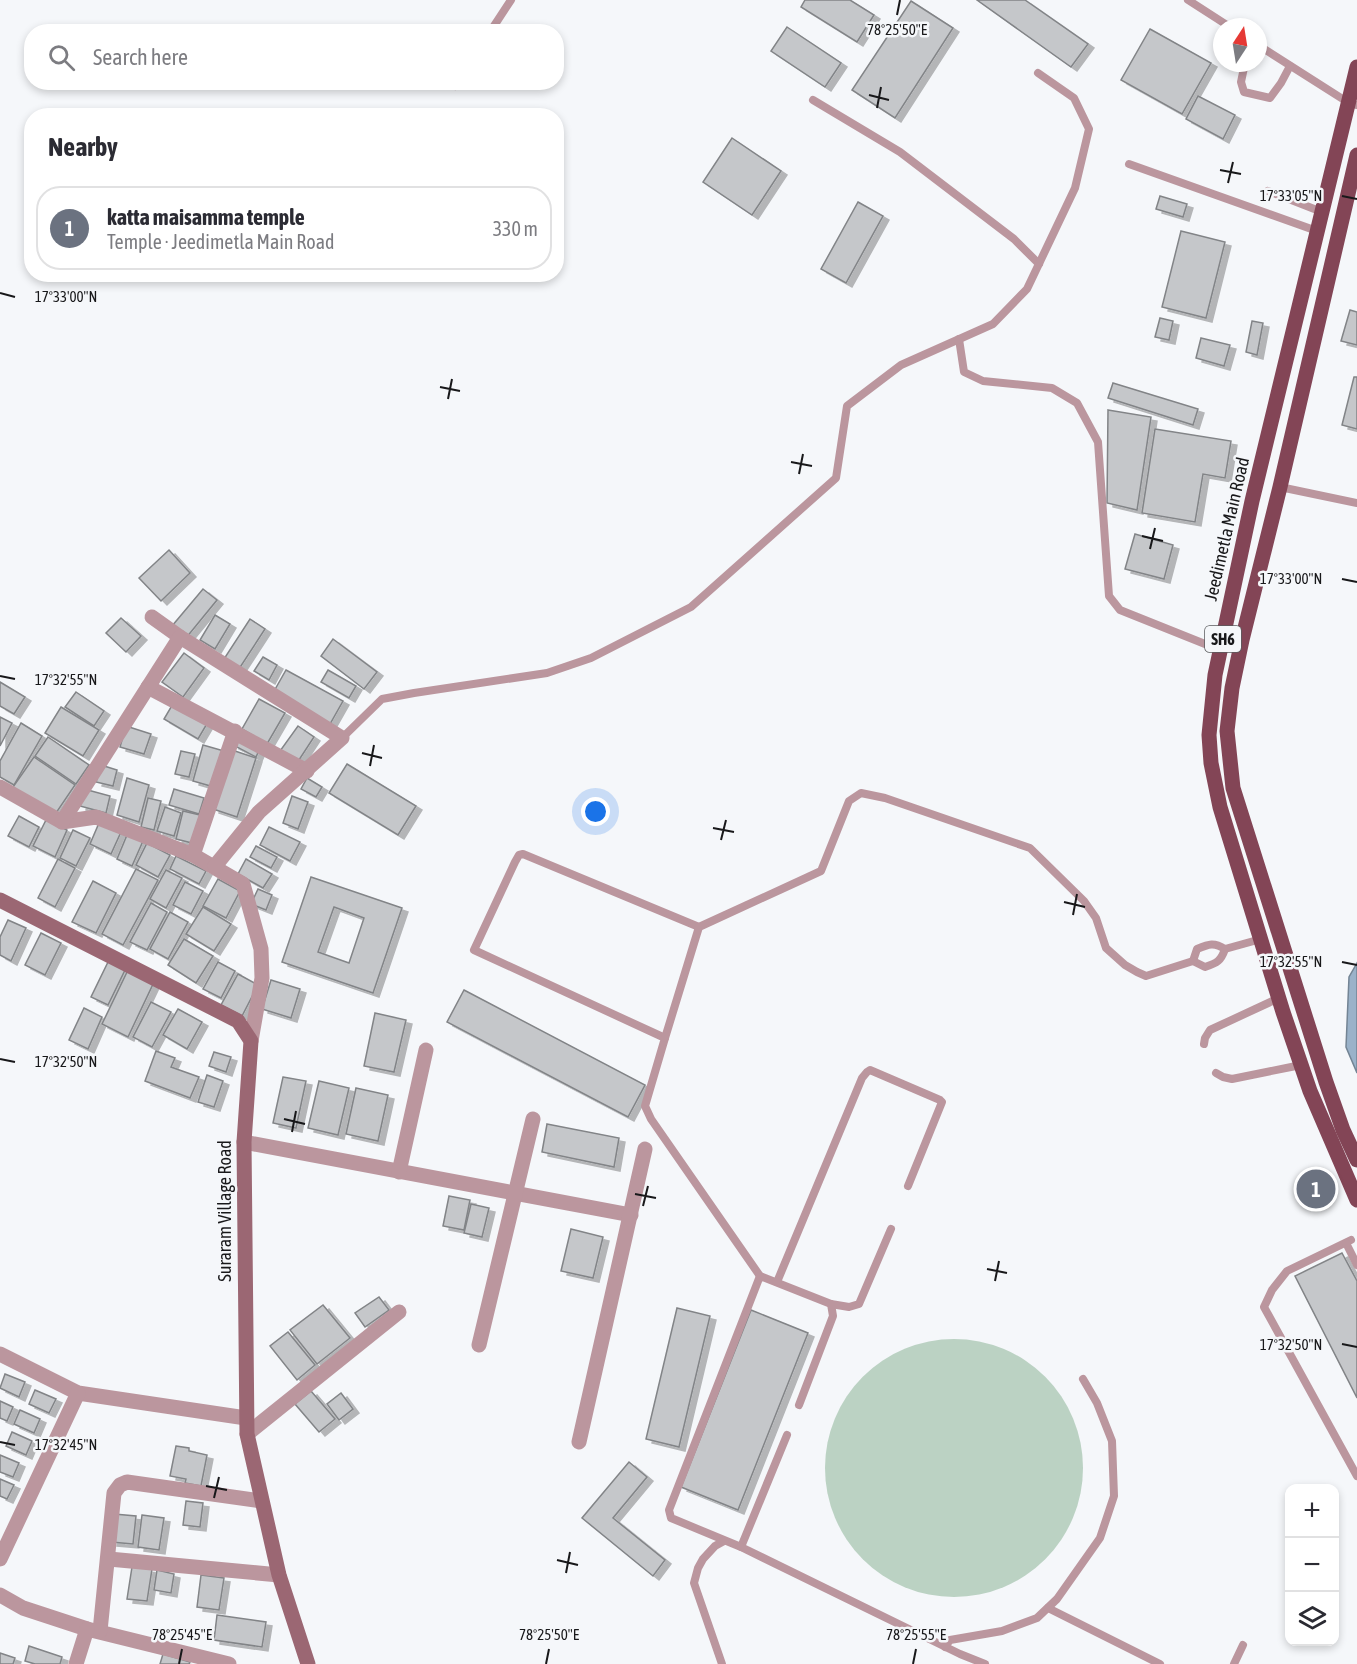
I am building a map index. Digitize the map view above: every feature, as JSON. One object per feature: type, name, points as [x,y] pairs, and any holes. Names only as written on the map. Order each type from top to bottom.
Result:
[{"type":"main road","name":"Jeedimetla Main Road","points":[[1357,67],[1353,104],[1317,231],[1252,501],[1215,675],[1209,735],[1211,764],[1220,807],[1279,998],[1301,1065],[1357,1200]]},
{"type":"main road","name":"SH6","points":[[1357,155],[1232,688],[1227,731],[1233,788],[1326,1082],[1343,1130],[1357,1160]]},
{"type":"main road","points":[[0,900],[238,1021],[251,1041]]},
{"type":"main road","name":"Suraram Village Road","points":[[251,1041],[244,1142],[247,1434],[279,1575],[308,1664]]},
{"type":"street","points":[[152,617],[180,637],[342,738],[259,812],[215,866]]},
{"type":"street","points":[[62,822],[180,637]]},
{"type":"street","points":[[148,687],[307,771]]},
{"type":"street","points":[[193,855],[235,731]]},
{"type":"street","points":[[0,787],[62,822],[96,818],[193,855],[243,884],[261,949],[262,978],[251,1041]]},
{"type":"street","points":[[399,1172],[426,1050]]},
{"type":"street","points":[[479,1345],[532,1119]]},
{"type":"street","points":[[244,1142],[631,1215]]},
{"type":"street","points":[[579,1442],[645,1149]]},
{"type":"street","points":[[247,1434],[399,1312]]},
{"type":"street","points":[[1,1357],[78,1393],[246,1418]]},
{"type":"street","points":[[0,1559],[78,1393]]},
{"type":"street","points":[[76,1664],[93,1630],[109,1559],[114,1493],[120,1485],[128,1482],[261,1502]]},
{"type":"street","points":[[109,1559],[279,1575]]},
{"type":"street","points":[[0,1595],[23,1608],[93,1630],[229,1664]]},
{"type":"lane","points":[[495,24],[511,0]]},
{"type":"lane","points":[[1188,0],[1216,18]]},
{"type":"lane","points":[[1267,51],[1353,104]]},
{"type":"lane","points":[[1243,72],[1241,82],[1244,92],[1270,98],[1290,66]]},
{"type":"lane","points":[[342,738],[382,699],[547,673],[591,658],[691,607],[836,477],[847,406],[901,365],[993,324],[1027,289],[1076,188],[1089,129],[1074,98],[1038,73]]},
{"type":"lane","points":[[813,100],[900,152],[1014,239],[1039,264]]},
{"type":"lane","points":[[1129,164],[1317,231]]},
{"type":"lane","points":[[1268,191],[1322,212]]},
{"type":"lane","points":[[959,339],[964,372],[983,381],[1052,388],[1077,403],[1098,442],[1109,596],[1120,610],[1220,650]]},
{"type":"lane","points":[[1280,487],[1357,503]]},
{"type":"lane","points":[[665,1038],[474,950],[519,855],[523,854],[699,927],[821,871],[849,801],[861,793],[885,798],[1030,848],[1084,901],[1096,918],[1106,948],[1125,965],[1137,972],[1146,976],[1193,961]]},
{"type":"lane","points":[[699,927],[645,1106],[651,1119],[759,1276],[831,1304],[849,1307],[859,1305],[891,1229]]},
{"type":"lane","points":[[1193,961],[1197,949],[1210,944],[1216,944],[1225,949],[1261,939]]},
{"type":"lane","points":[[1193,961],[1205,967],[1216,963],[1222,960],[1225,949]]},
{"type":"lane","points":[[1204,1044],[1210,1030],[1279,998]]},
{"type":"lane","points":[[1216,1072],[1232,1079],[1301,1065]]},
{"type":"lane","points":[[777,1282],[862,1078],[870,1070],[942,1102],[908,1186]]},
{"type":"lane","points":[[1357,1265],[1348,1242],[1287,1271],[1272,1290],[1264,1307],[1357,1476]]},
{"type":"lane","points":[[759,1276],[669,1510],[671,1518],[741,1547],[945,1647],[985,1664]]},
{"type":"lane","points":[[799,1405],[833,1316],[831,1304]]},
{"type":"lane","points":[[945,1647],[950,1640],[1002,1631],[1037,1618],[1063,1591],[1100,1538],[1114,1496],[1112,1442],[1097,1403],[1083,1379]]},
{"type":"lane","points":[[741,1547],[787,1435]]},
{"type":"lane","points":[[722,1664],[694,1583],[703,1559],[715,1546],[724,1541]]},
{"type":"lane","points":[[1048,1608],[1160,1664]]},
{"type":"lane","points":[[1234,1664],[1243,1645]]},
{"type":"lane","points":[[956,1664],[960,1654]]},
{"type":"green space","points":[[941,1339],[967,1339],[1004,1348],[1026,1360],[1046,1376],[1062,1396],[1074,1418],[1081,1443],[1083,1468],[1081,1493],[1074,1518],[1062,1540],[1046,1560],[1026,1576],[1004,1588],[967,1597],[941,1597],[904,1588],[882,1576],[862,1560],[846,1540],[834,1518],[825,1481],[825,1455],[834,1418],[846,1396],[862,1376],[882,1360],[904,1348]]},
{"type":"water","points":[[1357,963],[1357,1073],[1346,1047],[1349,977]]},
{"type":"building","points":[[805,0],[850,0],[874,15],[857,42],[801,7]]},
{"type":"building","points":[[977,0],[1025,0],[1088,44],[1071,67]]},
{"type":"building","points":[[911,1],[953,28],[895,118],[852,90]]},
{"type":"building","points":[[787,27],[841,63],[825,87],[771,51]]},
{"type":"building","points":[[1150,29],[1211,63],[1182,114],[1121,80]]},
{"type":"building","points":[[1198,96],[1235,115],[1223,139],[1186,119]]},
{"type":"building","points":[[732,138],[781,171],[752,215],[703,182]]},
{"type":"building","points":[[1160,196],[1187,204],[1183,217],[1156,209]]},
{"type":"building","points":[[858,202],[883,216],[846,283],[821,269]]},
{"type":"building","points":[[1181,231],[1225,242],[1206,318],[1162,307]]},
{"type":"building","points":[[1350,310],[1357,312],[1357,345],[1341,341]]},
{"type":"building","points":[[1160,318],[1173,321],[1169,340],[1155,337]]},
{"type":"building","points":[[1252,321],[1263,323],[1257,355],[1246,352]]},
{"type":"building","points":[[1201,338],[1230,345],[1224,366],[1196,358]]},
{"type":"building","points":[[1354,377],[1357,377],[1357,429],[1342,425]]},
{"type":"building","points":[[1113,383],[1198,409],[1193,425],[1108,398]]},
{"type":"building","points":[[1108,410],[1151,417],[1137,510],[1107,503]]},
{"type":"building","points":[[1155,429],[1231,441],[1225,478],[1203,474],[1195,522],[1142,513]]},
{"type":"building","points":[[1135,534],[1173,545],[1164,579],[1125,569]]},
{"type":"building","points":[[169,550],[190,573],[161,601],[139,578]]},
{"type":"building","points":[[203,589],[217,600],[186,638],[172,626]]},
{"type":"building","points":[[215,615],[230,624],[215,649],[200,640]]},
{"type":"building","points":[[121,618],[141,636],[126,652],[106,633]]},
{"type":"building","points":[[250,619],[265,629],[237,672],[222,662]]},
{"type":"building","points":[[333,639],[377,672],[364,689],[321,656]]},
{"type":"building","points":[[184,653],[204,668],[183,697],[162,682]]},
{"type":"building","points":[[263,657],[277,665],[269,680],[254,671]]},
{"type":"building","points":[[286,670],[343,701],[330,724],[273,693]]},
{"type":"building","points":[[328,670],[356,686],[349,698],[321,682]]},
{"type":"building","points":[[0,682],[25,697],[14,714],[0,706]]},
{"type":"building","points":[[76,692],[104,711],[94,726],[65,707]]},
{"type":"building","points":[[259,699],[285,713],[267,744],[242,729]]},
{"type":"building","points":[[174,702],[208,722],[198,739],[164,719]]},
{"type":"building","points":[[61,707],[99,730],[83,756],[45,733]]},
{"type":"building","points":[[0,717],[12,723],[0,746]]},
{"type":"building","points":[[21,723],[42,736],[14,785],[0,777],[0,761]]},
{"type":"building","points":[[126,726],[151,734],[144,754],[120,747]]},
{"type":"building","points":[[298,726],[314,737],[297,763],[280,751]]},
{"type":"building","points":[[238,736],[260,748],[256,757],[233,745]]},
{"type":"building","points":[[48,737],[89,765],[76,784],[35,756]]},
{"type":"building","points":[[203,745],[224,751],[214,787],[193,781]]},
{"type":"building","points":[[232,750],[256,758],[237,817],[213,809]]},
{"type":"building","points":[[181,751],[195,754],[189,777],[175,774]]},
{"type":"building","points":[[34,757],[75,785],[54,816],[13,787]]},
{"type":"building","points":[[347,764],[416,806],[398,835],[329,793]]},
{"type":"building","points":[[101,765],[117,770],[113,786],[96,782]]},
{"type":"building","points":[[127,778],[149,785],[139,822],[117,815]]},
{"type":"building","points":[[307,778],[322,787],[316,797],[301,789]]},
{"type":"building","points":[[84,789],[110,796],[106,813],[80,806]]},
{"type":"building","points":[[174,789],[204,798],[199,814],[169,805]]},
{"type":"building","points":[[292,796],[308,802],[298,829],[283,823]]},
{"type":"building","points":[[148,798],[161,801],[154,830],[141,827]]},
{"type":"building","points":[[165,807],[181,813],[174,836],[157,831]]},
{"type":"building","points":[[183,811],[200,815],[192,843],[176,839]]},
{"type":"building","points":[[19,816],[39,827],[29,847],[8,836]]},
{"type":"building","points":[[46,820],[67,830],[55,857],[33,846]]},
{"type":"building","points":[[99,823],[121,832],[111,854],[90,844]]},
{"type":"building","points":[[269,827],[300,842],[290,861],[260,845]]},
{"type":"building","points":[[73,830],[90,838],[76,866],[60,858]]},
{"type":"building","points":[[127,835],[143,841],[132,866],[117,859]]},
{"type":"building","points":[[147,843],[170,855],[158,877],[136,865]]},
{"type":"building","points":[[256,846],[277,857],[271,868],[250,857]]},
{"type":"building","points":[[176,856],[206,871],[199,884],[170,869]]},
{"type":"building","points":[[58,859],[75,868],[55,907],[38,898]]},
{"type":"building","points":[[246,859],[272,874],[263,888],[238,874]]},
{"type":"building","points":[[136,869],[158,880],[123,945],[102,934]]},
{"type":"building","points":[[166,870],[182,878],[166,908],[150,899]]},
{"type":"building","points":[[311,877],[402,908],[373,993],[282,962]],"holes":[[[334,907],[364,918],[349,963],[318,952]]]},
{"type":"building","points":[[218,879],[240,891],[226,918],[203,906]]},
{"type":"building","points":[[93,881],[116,893],[96,933],[72,922]]},
{"type":"building","points":[[185,882],[203,891],[191,914],[173,905]]},
{"type":"building","points":[[258,889],[272,895],[266,910],[251,904]]},
{"type":"building","points":[[151,903],[167,912],[147,950],[130,942]]},
{"type":"building","points":[[203,907],[231,924],[214,951],[186,934]]},
{"type":"building","points":[[170,912],[188,922],[168,959],[150,949]]},
{"type":"building","points":[[8,920],[26,928],[11,961],[0,955],[0,937]]},
{"type":"building","points":[[41,933],[61,943],[45,975],[25,965]]},
{"type":"building","points":[[184,939],[213,956],[196,983],[168,965]]},
{"type":"building","points":[[109,960],[126,968],[108,1005],[91,997]]},
{"type":"building","points":[[218,962],[235,971],[221,998],[203,989]]},
{"type":"building","points":[[128,970],[154,982],[128,1037],[102,1024]]},
{"type":"building","points":[[238,974],[258,985],[242,1016],[221,1005]]},
{"type":"building","points":[[271,980],[300,989],[291,1018],[262,1009]]},
{"type":"building","points":[[464,990],[645,1085],[628,1117],[447,1022]]},
{"type":"building","points":[[151,1002],[171,1012],[152,1047],[133,1037]]},
{"type":"building","points":[[84,1008],[102,1017],[88,1049],[69,1040]]},
{"type":"building","points":[[178,1009],[202,1022],[187,1049],[163,1035]]},
{"type":"building","points":[[375,1013],[406,1020],[394,1072],[364,1066]]},
{"type":"building","points":[[156,1051],[175,1058],[171,1067],[199,1077],[190,1098],[145,1081]]},
{"type":"building","points":[[214,1052],[231,1057],[226,1072],[209,1066]]},
{"type":"building","points":[[207,1075],[223,1081],[214,1107],[198,1102]]},
{"type":"building","points":[[283,1077],[306,1081],[296,1128],[273,1123]]},
{"type":"building","points":[[319,1081],[349,1088],[338,1135],[308,1128]]},
{"type":"building","points":[[356,1088],[388,1095],[378,1141],[346,1134]]},
{"type":"building","points":[[547,1124],[619,1138],[614,1167],[542,1152]]},
{"type":"building","points":[[449,1196],[470,1200],[464,1230],[443,1226]]},
{"type":"building","points":[[471,1204],[489,1208],[482,1237],[464,1233]]},
{"type":"building","points":[[571,1229],[603,1237],[593,1278],[561,1271]]},
{"type":"building","points":[[1342,1253],[1357,1281],[1357,1398],[1295,1276]]},
{"type":"building","points":[[379,1297],[389,1310],[365,1327],[355,1313]]},
{"type":"building","points":[[323,1305],[350,1338],[317,1364],[290,1330]]},
{"type":"building","points":[[677,1308],[710,1316],[679,1447],[646,1439]]},
{"type":"building","points":[[751,1310],[808,1333],[738,1510],[681,1487]]},
{"type":"building","points":[[288,1332],[315,1365],[297,1380],[270,1346]]},
{"type":"building","points":[[5,1374],[25,1382],[19,1397],[0,1388]]},
{"type":"building","points":[[35,1390],[56,1399],[49,1413],[29,1404]]},
{"type":"building","points":[[311,1391],[335,1419],[319,1432],[295,1404]]},
{"type":"building","points":[[341,1393],[353,1409],[339,1420],[327,1404]]},
{"type":"building","points":[[0,1401],[13,1407],[7,1421],[0,1418]]},
{"type":"building","points":[[20,1410],[40,1419],[34,1433],[14,1424]]},
{"type":"building","points":[[12,1432],[32,1441],[26,1455],[6,1446]]},
{"type":"building","points":[[176,1446],[207,1455],[201,1486],[185,1483],[186,1479],[170,1476]]},
{"type":"building","points":[[0,1455],[19,1463],[13,1477],[0,1472]]},
{"type":"building","points":[[629,1462],[647,1477],[613,1518],[665,1560],[653,1576],[582,1518]]},
{"type":"building","points":[[0,1479],[14,1485],[7,1499],[0,1496]]},
{"type":"building","points":[[186,1501],[203,1503],[200,1527],[183,1525]]},
{"type":"building","points":[[114,1514],[136,1516],[133,1544],[111,1542]]},
{"type":"building","points":[[142,1515],[164,1518],[159,1550],[138,1547]]},
{"type":"building","points":[[132,1567],[152,1569],[147,1601],[127,1599]]},
{"type":"building","points":[[157,1570],[174,1574],[171,1593],[154,1590]]},
{"type":"building","points":[[201,1575],[224,1578],[219,1610],[197,1607]]},
{"type":"building","points":[[217,1615],[266,1622],[262,1647],[214,1640]]},
{"type":"building","points":[[29,1646],[62,1657],[60,1664],[35,1664],[25,1661]]},
{"type":"building","points":[[0,1653],[15,1658],[13,1664],[0,1664]]},
{"type":"building","points":[[163,1654],[190,1662],[189,1664],[160,1664]]},
{"type":"place","name":"katta maisamma temple","points":[[1316,1189]]}]
